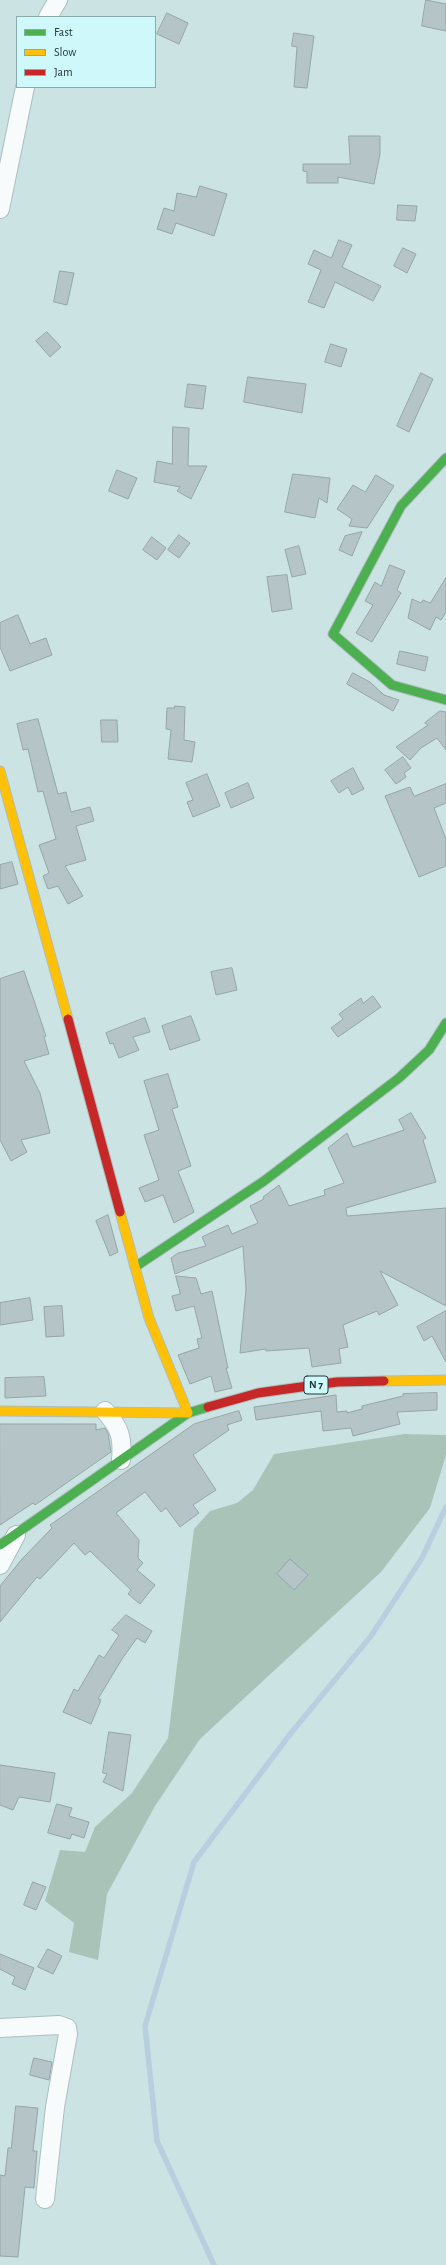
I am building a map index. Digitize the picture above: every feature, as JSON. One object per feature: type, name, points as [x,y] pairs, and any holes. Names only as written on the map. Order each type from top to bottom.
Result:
[{"type":"street","points":[[49,16],[58,0]]},
{"type":"street","points":[[0,209],[25,88]]},
{"type":"street","points":[[446,458],[401,506],[333,634],[392,685],[446,700]]},
{"type":"street","points":[[0,772],[149,1318],[188,1413]]},
{"type":"street","points":[[135,1267],[264,1181],[399,1078],[429,1050],[446,1023]]},
{"type":"street","name":"N 7","points":[[0,1411],[188,1413],[258,1393],[337,1382],[446,1380]]},
{"type":"street","points":[[106,1411],[117,1424],[122,1442],[121,1460]]},
{"type":"street","name":"N 7","points":[[0,1545],[188,1413]]},
{"type":"street","points":[[0,1565],[16,1535]]},
{"type":"street","points":[[0,2028],[59,2026],[67,2028],[68,2034],[55,2107],[45,2199]]},
{"type":"green space","points":[[405,1434],[446,1435],[446,1455],[430,1508],[381,1572],[200,1739],[155,1806],[107,1894],[98,1960],[69,1952],[74,1923],[45,1901],[60,1850],[85,1852],[95,1827],[132,1793],[168,1738],[194,1529],[210,1511],[237,1503],[253,1490],[274,1454]]},
{"type":"building","points":[[426,0],[446,4],[446,31],[422,26]]},
{"type":"building","points":[[167,13],[188,23],[179,44],[157,34]]},
{"type":"building","points":[[294,33],[314,36],[307,88],[294,87],[297,47],[292,46]]},
{"type":"building","points":[[349,136],[380,136],[380,154],[374,184],[338,177],[338,183],[307,183],[307,172],[303,171],[303,164],[350,164]]},
{"type":"building","points":[[200,186],[227,194],[214,236],[176,223],[172,234],[157,229],[164,208],[174,211],[177,193],[196,197]]},
{"type":"building","points":[[398,205],[417,206],[415,221],[397,220]]},
{"type":"building","points":[[339,240],[352,245],[342,267],[381,286],[373,301],[335,282],[324,308],[308,302],[321,270],[308,264],[314,250],[331,258]]},
{"type":"building","points":[[403,248],[416,254],[407,273],[394,266]]},
{"type":"building","points":[[60,271],[74,273],[67,305],[54,302]]},
{"type":"building","points":[[47,332],[61,347],[50,357],[36,341]]},
{"type":"building","points":[[331,344],[347,349],[341,367],[325,362]]},
{"type":"building","points":[[421,373],[433,379],[409,432],[397,426]]},
{"type":"building","points":[[248,377],[306,384],[302,413],[244,402]]},
{"type":"building","points":[[188,384],[206,386],[203,409],[185,407]]},
{"type":"building","points":[[173,427],[189,428],[188,466],[207,466],[191,499],[177,491],[180,487],[154,482],[157,461],[172,464]]},
{"type":"building","points":[[117,470],[137,478],[128,499],[109,491]]},
{"type":"building","points":[[293,474],[330,478],[327,503],[319,498],[315,518],[285,512]]},
{"type":"building","points":[[376,475],[394,486],[367,528],[349,526],[352,519],[337,509],[353,485],[365,492]]},
{"type":"building","points":[[362,532],[352,556],[339,550],[345,536]]},
{"type":"building","points":[[179,535],[190,543],[179,558],[168,550]]},
{"type":"building","points":[[152,537],[166,548],[157,560],[143,550]]},
{"type":"building","points":[[299,546],[306,574],[292,577],[285,550]]},
{"type":"building","points":[[390,565],[405,571],[397,590],[401,593],[372,642],[356,633],[373,605],[365,601],[375,582],[381,586]]},
{"type":"building","points":[[287,575],[292,609],[272,612],[267,577]]},
{"type":"building","points":[[446,578],[446,612],[441,620],[436,617],[430,630],[408,618],[412,599],[421,603],[423,600],[430,603]]},
{"type":"building","points":[[18,615],[30,644],[46,638],[52,655],[10,671],[0,647],[0,623]]},
{"type":"building","points":[[400,651],[428,657],[425,671],[397,664]]},
{"type":"building","points":[[353,673],[370,682],[384,695],[399,700],[393,711],[347,684]]},
{"type":"building","points":[[175,706],[185,707],[184,740],[195,742],[192,762],[168,759],[171,730],[166,729],[167,708],[174,708]]},
{"type":"building","points":[[440,711],[446,712],[446,750],[437,738],[421,748],[410,760],[396,747],[428,725],[425,723]]},
{"type":"building","points":[[38,719],[58,794],[66,792],[71,812],[90,807],[94,821],[76,826],[86,860],[65,866],[83,896],[68,904],[58,886],[48,889],[43,876],[49,873],[39,845],[56,839],[43,791],[38,792],[28,749],[23,750],[17,724]]},
{"type":"building","points":[[101,720],[117,720],[118,742],[102,742]]},
{"type":"building","points":[[403,757],[411,768],[404,773],[406,777],[396,784],[385,770]]},
{"type":"building","points":[[353,768],[364,789],[352,795],[348,787],[339,793],[331,781]]},
{"type":"building","points":[[207,774],[220,806],[193,817],[187,802],[193,800],[186,783]]},
{"type":"building","points":[[248,783],[254,798],[231,808],[225,793]]},
{"type":"building","points":[[446,784],[446,803],[434,808],[446,839],[446,866],[419,877],[385,796],[410,787],[414,796]]},
{"type":"building","points":[[12,862],[18,884],[0,889],[0,865]]},
{"type":"building","points":[[232,968],[237,990],[216,995],[211,972]]},
{"type":"building","points":[[24,971],[46,1036],[44,1037],[49,1054],[24,1061],[40,1093],[50,1133],[21,1140],[27,1152],[11,1161],[0,1140],[0,979]]},
{"type":"building","points":[[373,996],[381,1007],[338,1037],[331,1028],[343,1019],[339,1014],[361,998],[363,1003]]},
{"type":"building","points":[[191,1016],[200,1040],[170,1050],[162,1026]]},
{"type":"building","points":[[145,1018],[150,1032],[133,1037],[139,1050],[119,1058],[113,1043],[110,1044],[106,1033]]},
{"type":"building","points":[[168,1074],[178,1107],[172,1109],[191,1166],[178,1171],[194,1212],[174,1223],[163,1195],[145,1202],[139,1188],[159,1180],[144,1135],[159,1130],[144,1081]]},
{"type":"building","points":[[411,1113],[426,1138],[423,1140],[436,1182],[346,1208],[347,1216],[446,1208],[446,1306],[380,1271],[398,1305],[379,1315],[377,1311],[343,1325],[348,1347],[339,1349],[341,1363],[312,1367],[309,1348],[266,1351],[266,1349],[240,1353],[246,1289],[243,1246],[175,1274],[171,1258],[178,1253],[206,1246],[202,1237],[228,1225],[232,1234],[258,1223],[250,1206],[264,1199],[263,1197],[279,1185],[289,1206],[325,1195],[324,1190],[344,1183],[328,1148],[347,1133],[353,1147],[404,1130],[399,1120]]},
{"type":"building","points":[[108,1215],[118,1252],[110,1256],[96,1221]]},
{"type":"building","points":[[176,1276],[196,1278],[201,1294],[212,1291],[228,1368],[226,1368],[232,1388],[215,1392],[211,1376],[190,1384],[178,1355],[199,1348],[197,1339],[202,1338],[194,1306],[176,1311],[172,1296],[180,1294]]},
{"type":"building","points":[[30,1298],[33,1320],[0,1325],[0,1303]]},
{"type":"building","points":[[62,1306],[64,1336],[46,1337],[44,1307]]},
{"type":"building","points":[[446,1311],[446,1362],[432,1336],[424,1341],[417,1327]]},
{"type":"building","points":[[44,1377],[46,1396],[5,1398],[5,1378]]},
{"type":"building","points":[[437,1393],[437,1410],[397,1412],[400,1424],[353,1436],[351,1428],[323,1431],[321,1411],[256,1420],[254,1407],[336,1395],[337,1412],[347,1411],[347,1413],[362,1409],[362,1406],[403,1396],[403,1394]]},
{"type":"building","points":[[239,1411],[242,1420],[227,1425],[229,1430],[193,1455],[216,1490],[193,1505],[199,1513],[180,1527],[166,1508],[161,1512],[145,1492],[116,1513],[139,1540],[138,1558],[143,1563],[137,1570],[155,1585],[140,1604],[128,1594],[131,1590],[90,1551],[85,1555],[74,1543],[40,1579],[37,1577],[0,1622],[0,1586],[22,1559],[52,1528],[50,1525],[194,1424]]},
{"type":"building","points":[[0,1424],[96,1424],[96,1430],[105,1428],[108,1433],[111,1452],[35,1505],[33,1503],[0,1525]]},
{"type":"building","points":[[290,1559],[308,1575],[294,1590],[277,1574]]},
{"type":"building","points":[[126,1615],[152,1631],[145,1643],[137,1638],[122,1659],[98,1699],[101,1700],[91,1724],[63,1712],[74,1689],[78,1691],[99,1655],[104,1658],[119,1635],[112,1630]]},
{"type":"building","points":[[109,1732],[131,1735],[123,1791],[103,1782],[107,1774],[103,1773]]},
{"type":"building","points":[[0,1765],[55,1773],[50,1802],[19,1797],[13,1810],[0,1805]]},
{"type":"building","points":[[57,1804],[72,1808],[69,1816],[89,1822],[84,1838],[72,1834],[70,1839],[48,1833]]},
{"type":"building","points":[[33,1882],[46,1887],[36,1910],[24,1905]]},
{"type":"building","points":[[48,1949],[62,1956],[53,1974],[38,1967]]},
{"type":"building","points":[[0,1954],[34,1968],[25,1990],[12,1984],[15,1977],[0,1969]]},
{"type":"building","points":[[34,2058],[52,2062],[49,2080],[30,2075]]},
{"type":"building","points":[[16,2106],[38,2108],[33,2151],[37,2151],[34,2188],[25,2187],[18,2257],[0,2256],[0,2175],[5,2176],[8,2148],[11,2148]]},
{"type":"waterway","points":[[214,2265],[157,2141],[145,2026],[194,1862],[291,1733],[371,1636],[422,1558],[446,1507]]},
{"type":"traffic: fast","points":[[446,458],[401,506],[333,634],[392,685],[446,700]]},
{"type":"traffic: fast","points":[[135,1267],[264,1181],[399,1078],[429,1050],[446,1023]]},
{"type":"traffic: fast","points":[[0,1545],[188,1413],[208,1407]]},
{"type":"traffic: slow","points":[[0,771],[68,1019]]},
{"type":"traffic: slow","points":[[120,1212],[149,1318],[188,1413]]},
{"type":"traffic: slow","points":[[384,1381],[446,1380]]},
{"type":"traffic: slow","points":[[0,1411],[188,1413]]},
{"type":"traffic: jam","points":[[68,1019],[120,1212]]},
{"type":"traffic: jam","points":[[208,1407],[258,1393],[337,1382],[384,1381]]}]
